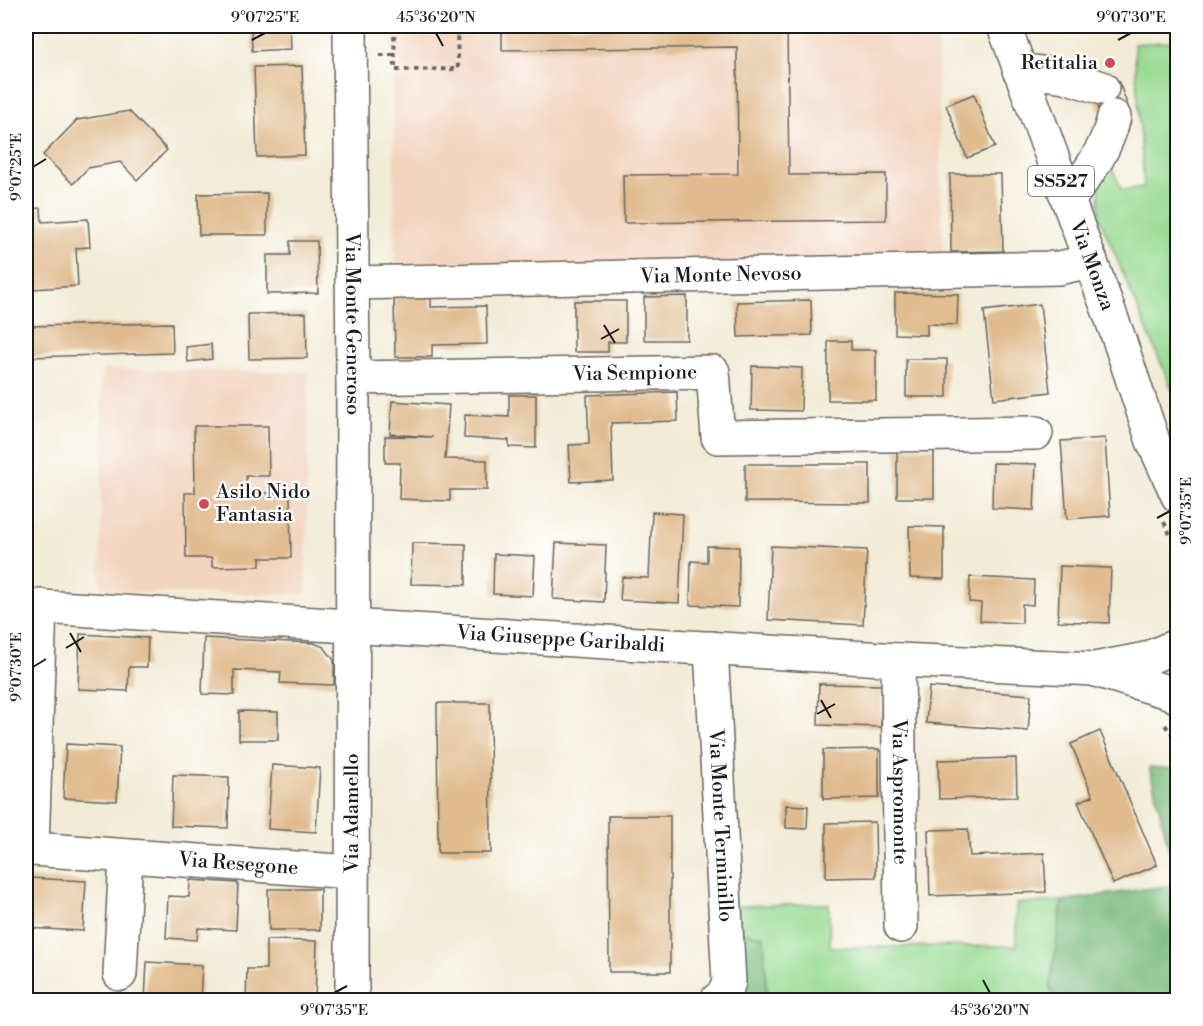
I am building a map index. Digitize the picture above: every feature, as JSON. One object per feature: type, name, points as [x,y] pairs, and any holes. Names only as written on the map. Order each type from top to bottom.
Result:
[{"type":"street","name":"Via Monte Generoso","points":[[350,26],[353,378],[352,625]]},
{"type":"street","name":"Via Monza","points":[[1004,26],[1118,336],[1153,441],[1178,496]]},
{"type":"street","points":[[1020,70],[1065,76],[1108,103],[1110,136],[1068,200]]},
{"type":"street","name":"Via Monte Nevoso","points":[[352,283],[1059,268],[1091,261]]},
{"type":"street","name":"Via Monza","points":[[1118,336],[1178,450]]},
{"type":"street","name":"Via Sempione","points":[[353,378],[713,372],[718,437],[1036,433]]},
{"type":"street","points":[[29,779],[33,606]]},
{"type":"street","name":"Via Giuseppe Garibaldi","points":[[33,606],[898,660],[1095,669],[1146,659],[1178,645]]},
{"type":"street","name":"Via Adamello","points":[[352,625],[352,1000]]},
{"type":"street","name":"Via Monte Terminillo","points":[[711,648],[729,982],[724,993],[717,1000]]},
{"type":"street","name":"Via Aspromonte","points":[[898,660],[901,926]]},
{"type":"street","name":"Via Giuseppe Garibaldi","points":[[1095,669],[1178,697]]},
{"type":"street","name":"Via Resegone","points":[[29,779],[32,849],[352,872]]},
{"type":"street","points":[[120,974],[126,856]]},
{"type":"path","points":[[394,26],[395,70],[458,69],[457,26]]},
{"type":"shaded area","points":[[392,26],[937,26],[943,260],[395,269]]},
{"type":"shaded area","name":"Asilo Nido Fantasia","points":[[102,369],[308,372],[306,594],[100,592]]},
{"type":"green space","points":[[1177,41],[1177,401],[1100,219],[1099,200],[1103,168],[1111,166],[1122,190],[1144,187],[1134,44]]},
{"type":"green space","points":[[1149,767],[1177,769],[1177,882]]},
{"type":"green space","points":[[1177,884],[1177,1000],[1055,1000],[1050,988],[1062,901]]},
{"type":"green space","points":[[1062,901],[1050,988],[1055,1000],[767,1000],[764,936],[739,932],[734,906],[829,904],[830,947],[1016,946],[1016,904]]},
{"type":"green space","points":[[739,932],[764,936],[767,1000],[741,1000]]},
{"type":"building","points":[[26,26],[36,28],[26,37]]},
{"type":"building","points":[[251,26],[290,26],[291,49],[252,51]]},
{"type":"building","points":[[502,26],[787,26],[789,175],[886,174],[886,220],[624,223],[623,175],[738,174],[737,47],[502,50]]},
{"type":"building","points":[[302,66],[305,155],[257,157],[254,67]]},
{"type":"building","points":[[1119,82],[1130,112],[1104,122],[1092,92]]},
{"type":"building","points":[[974,94],[995,147],[967,158],[946,105]]},
{"type":"building","points":[[129,111],[167,150],[137,180],[120,162],[88,168],[73,184],[43,155],[77,120]]},
{"type":"building","points":[[950,174],[1001,174],[1003,251],[951,252]]},
{"type":"building","points":[[267,193],[267,235],[199,235],[198,194]]},
{"type":"building","points":[[41,208],[42,222],[88,219],[90,247],[76,248],[78,286],[33,289],[32,265],[26,266],[26,209]]},
{"type":"building","points":[[290,241],[317,241],[318,293],[267,294],[267,255],[290,255]]},
{"type":"building","points":[[895,293],[958,294],[957,325],[927,324],[927,335],[895,334]]},
{"type":"building","points":[[431,294],[431,307],[486,306],[487,344],[432,345],[432,357],[395,357],[394,295]]},
{"type":"building","points":[[687,296],[687,340],[644,340],[644,297]]},
{"type":"building","points":[[811,300],[812,335],[738,337],[737,302]]},
{"type":"building","points":[[574,301],[626,301],[626,342],[608,342],[608,352],[574,352]]},
{"type":"building","points":[[1040,304],[1050,392],[994,399],[984,311]]},
{"type":"building","points":[[306,313],[307,358],[249,359],[248,314]]},
{"type":"building","points":[[172,323],[173,353],[28,357],[27,326]]},
{"type":"building","points":[[828,341],[851,341],[851,350],[876,350],[876,400],[828,400]]},
{"type":"building","points":[[211,344],[212,359],[188,362],[186,347]]},
{"type":"building","points":[[906,359],[947,359],[947,397],[906,397]]},
{"type":"building","points":[[752,366],[802,368],[801,411],[751,410]]},
{"type":"building","points":[[677,392],[678,421],[611,423],[613,480],[571,482],[569,445],[589,444],[587,395]]},
{"type":"building","points":[[509,395],[536,395],[536,448],[509,447],[509,440],[464,438],[465,415],[509,417]]},
{"type":"building","points":[[392,401],[449,405],[445,459],[487,460],[487,490],[450,490],[450,501],[399,499],[400,463],[385,463],[385,436],[433,437],[390,434]]},
{"type":"building","points":[[194,426],[268,426],[269,476],[246,476],[246,493],[290,493],[291,558],[260,558],[260,566],[212,567],[212,558],[186,558],[185,493],[195,493]]},
{"type":"building","points":[[1105,438],[1110,516],[1067,519],[1061,441]]},
{"type":"building","points":[[897,448],[934,448],[934,498],[897,498]]},
{"type":"building","points":[[993,463],[1036,464],[1034,510],[992,508]]},
{"type":"building","points":[[745,464],[870,464],[870,503],[745,502]]},
{"type":"building","points":[[652,512],[683,514],[679,603],[620,600],[622,577],[649,578]]},
{"type":"building","points":[[909,526],[944,527],[944,579],[910,578]]},
{"type":"building","points":[[412,543],[466,544],[466,585],[411,584]]},
{"type":"building","points":[[556,543],[606,545],[604,602],[553,599]]},
{"type":"building","points":[[707,546],[739,547],[738,607],[690,605],[691,561],[707,562]]},
{"type":"building","points":[[771,546],[867,550],[863,625],[768,620]]},
{"type":"building","points":[[494,554],[535,556],[533,596],[493,594]]},
{"type":"building","points":[[1060,566],[1111,568],[1109,623],[1058,621]]},
{"type":"building","points":[[970,577],[1034,580],[1033,605],[1022,604],[1022,623],[980,621],[981,603],[969,602]]},
{"type":"building","points":[[80,634],[148,638],[147,667],[129,667],[128,691],[78,689]]},
{"type":"building","points":[[204,638],[314,643],[324,647],[334,660],[334,685],[280,683],[281,672],[234,670],[234,695],[202,694]]},
{"type":"building","points":[[819,684],[882,685],[881,727],[818,725]]},
{"type":"building","points":[[929,687],[1031,695],[1028,731],[926,723]]},
{"type":"building","points":[[437,703],[490,703],[491,853],[438,853]]},
{"type":"building","points":[[239,711],[278,712],[278,740],[239,740]]},
{"type":"building","points":[[1100,731],[1157,865],[1113,884],[1078,802],[1093,796],[1071,744]]},
{"type":"building","points":[[66,744],[120,747],[117,801],[63,798]]},
{"type":"building","points":[[879,749],[879,798],[823,799],[823,750]]},
{"type":"building","points":[[1016,758],[1017,797],[939,799],[938,760]]},
{"type":"building","points":[[272,765],[320,768],[316,832],[268,829]]},
{"type":"building","points":[[173,775],[229,777],[228,828],[171,826]]},
{"type":"building","points":[[786,805],[808,806],[807,829],[786,828]]},
{"type":"building","points":[[608,816],[670,816],[670,972],[609,972]]},
{"type":"building","points":[[875,822],[876,877],[826,878],[826,823]]},
{"type":"building","points":[[968,829],[970,856],[1044,853],[1046,892],[930,896],[928,830]]},
{"type":"building","points":[[29,878],[86,881],[83,931],[27,928]]},
{"type":"building","points":[[190,880],[238,883],[236,930],[198,928],[197,940],[166,938],[168,896],[189,897]]},
{"type":"building","points":[[268,889],[320,889],[320,930],[269,930]]},
{"type":"building","points":[[266,940],[317,941],[315,1000],[246,1000],[247,969],[266,969]]},
{"type":"building","points":[[147,962],[202,965],[200,1000],[145,1000]]},
{"type":"place","name":"Retitalia","points":[[1110,63]]},
{"type":"place","name":"Asilo Nido Fantasia","points":[[204,504]]}]
